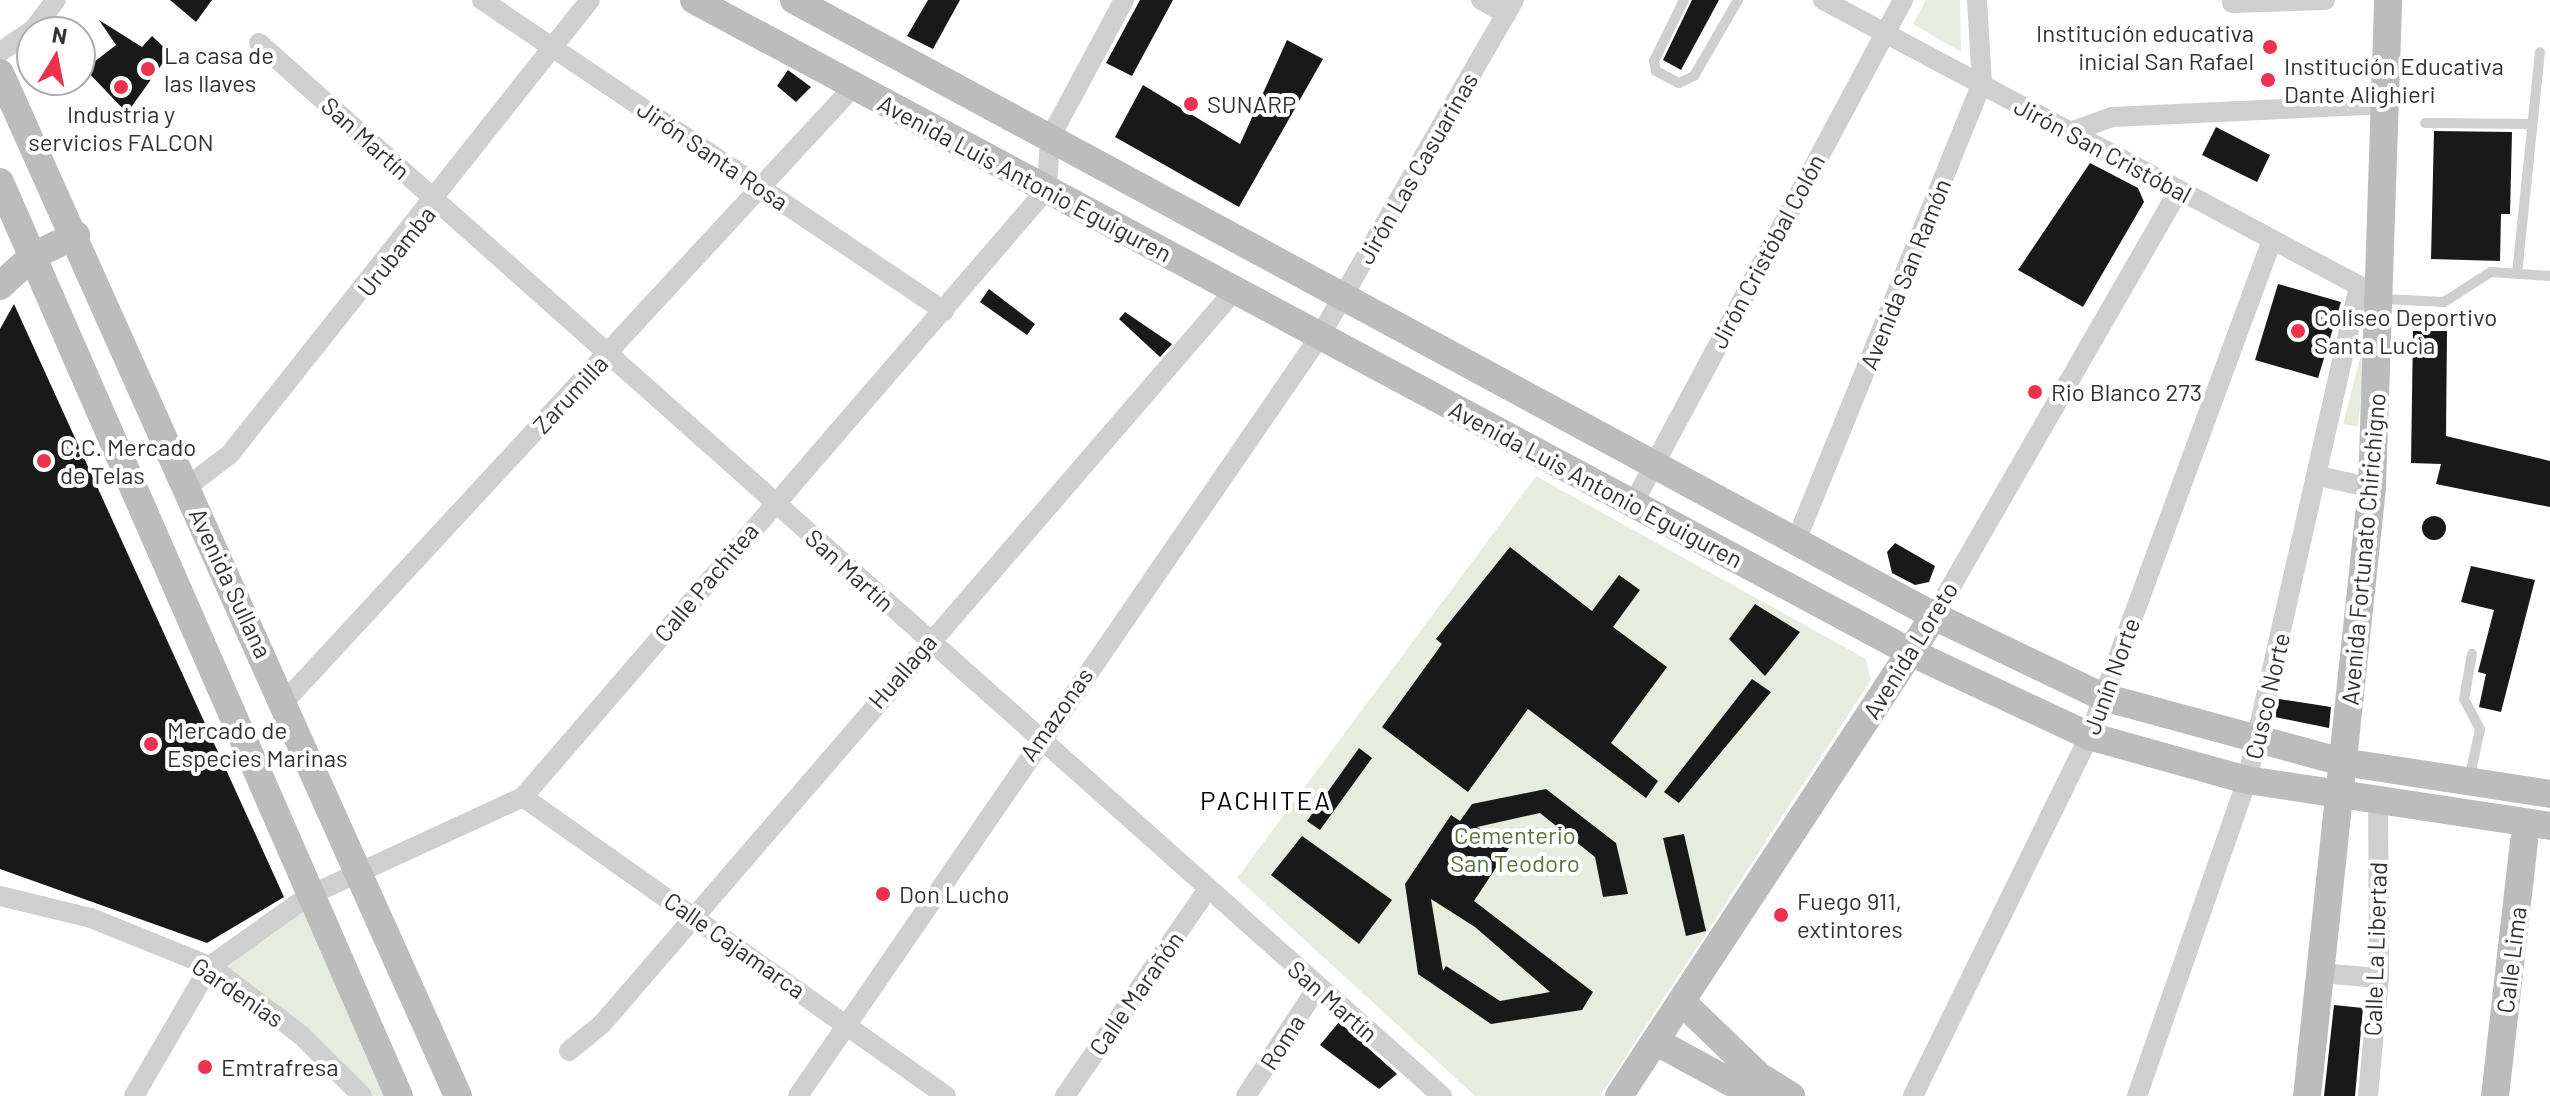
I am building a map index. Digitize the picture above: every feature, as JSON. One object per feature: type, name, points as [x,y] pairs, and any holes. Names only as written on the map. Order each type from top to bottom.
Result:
[{"type":"main road","name":"Avenida Luis Antonio Eguiguren","points":[[694,0],[723,7],[854,86],[1910,652],[2089,736],[2247,780],[2534,830]]},
{"type":"main road","name":"Avenida Luis Antonio Eguiguren","points":[[794,0],[1934,616],[2103,697],[2256,743],[2342,762],[2550,794]]},
{"type":"main road","name":"Avenida Fortunato Chirichigno","points":[[2307,1096],[2372,488],[2371,292],[2386,104],[2388,0]]},
{"type":"main road","name":"Avenida Sullana","points":[[0,73],[76,235],[360,868],[458,1096]]},
{"type":"main road","name":"Avenida Sullana","points":[[0,182],[308,896],[399,1096]]},
{"type":"main road","points":[[0,286],[33,256],[76,235]]},
{"type":"main road","name":"Avenida Loreto","points":[[1619,1096],[1934,616]]},
{"type":"main road","name":"Calle Lima","points":[[2495,1096],[2534,830]]},
{"type":"main road","points":[[1682,1002],[1759,1076],[1791,1096]]},
{"type":"main road","points":[[1655,1041],[1756,1096]]},
{"type":"street","points":[[0,52],[33,30],[56,0]]},
{"type":"street","name":"Jirón Santa Rosa","points":[[482,0],[944,311]]},
{"type":"street","name":"Urubamba","points":[[187,487],[230,454],[437,201],[590,0]]},
{"type":"street","points":[[1047,189],[1050,138],[1124,0]]},
{"type":"street","points":[[1481,0],[1510,7]]},
{"type":"street","name":"Jirón San Cristóbal","points":[[1823,0],[2371,292]]},
{"type":"street","name":"Jirón Cristóbal Colón","points":[[1633,504],[1883,32],[1903,0]]},
{"type":"street","name":"Avenida San Ramón","points":[[1796,541],[1982,84],[1977,0]]},
{"type":"street","points":[[2232,3],[2325,0]]},
{"type":"street","name":"Jirón Las Casuarinas","points":[[1320,336],[1510,7]]},
{"type":"street","name":"San Martín","points":[[259,43],[1317,988],[1442,1096]]},
{"type":"street","name":"Zarumilla","points":[[285,701],[854,86]]},
{"type":"street","points":[[2070,132],[2112,117],[2386,104]]},
{"type":"street","name":"Calle Pachitea","points":[[210,966],[308,896],[360,868],[523,797],[774,502],[944,311],[1047,189]]},
{"type":"street","name":"Avenida Loreto","points":[[1934,616],[2179,190]]},
{"type":"street","name":"Junín Norte","points":[[1913,1096],[2089,736],[2272,240]]},
{"type":"street","name":"Huallaga","points":[[569,1051],[602,1024],[929,640],[1235,290]]},
{"type":"street","name":"Cusco Norte","points":[[2137,1096],[2247,780],[2319,476],[2371,292]]},
{"type":"street","name":"Amazonas","points":[[798,1096],[1039,738],[1320,336]]},
{"type":"street","points":[[2319,476],[2372,488]]},
{"type":"street","name":"Calle Cajamarca","points":[[523,797],[946,1096]]},
{"type":"street","name":"Calle La Libertad","points":[[2368,1096],[2379,978],[2378,801]]},
{"type":"street","name":"Calle Marañón","points":[[1065,1096],[1208,889]]},
{"type":"street","name":"Gardenias","points":[[0,896],[120,928],[210,966],[301,1035],[362,1096]]},
{"type":"street","points":[[134,1096],[210,966]]},
{"type":"street","points":[[2320,973],[2379,978]]},
{"type":"street","name":"Roma","points":[[1246,1096],[1317,988]]},
{"type":"lane","points":[[1684,0],[1654,61],[1656,71],[1679,83],[1694,76],[1738,0]]},
{"type":"lane","points":[[2517,274],[2540,52]]},
{"type":"lane","points":[[2425,123],[2532,124]]},
{"type":"lane","points":[[2371,292],[2444,302],[2470,279],[2517,274],[2550,276]]},
{"type":"lane","points":[[2469,781],[2480,729],[2464,699],[2472,654]]},
{"type":"green space","points":[[1926,0],[1960,0],[1961,52],[1913,24]]},
{"type":"green space","points":[[2360,358],[2364,359],[2358,427],[2343,424]]},
{"type":"green space","name":"Cementerio San Teodoro","points":[[1536,476],[1866,659],[1871,680],[1600,1096],[1475,1096],[1237,878]]},
{"type":"green space","points":[[308,896],[399,1096],[362,1096],[210,966]]},
{"type":"building","points":[[170,0],[212,0],[196,22]]},
{"type":"building","points":[[928,0],[960,0],[933,49],[907,36]]},
{"type":"building","points":[[1140,0],[1173,0],[1132,76],[1106,63]]},
{"type":"building","points":[[1692,0],[1719,0],[1681,70],[1663,60]]},
{"type":"building","points":[[99,20],[142,47],[152,36],[170,53],[127,113],[96,81],[96,60],[116,45]]},
{"type":"building","points":[[1287,40],[1323,59],[1239,207],[1115,137],[1143,85],[1240,144]]},
{"type":"building","points":[[788,70],[811,87],[796,102],[777,86]]},
{"type":"building","points":[[2216,127],[2270,155],[2257,182],[2202,155]]},
{"type":"building","points":[[2434,131],[2512,132],[2510,214],[2501,214],[2500,261],[2431,259]]},
{"type":"building","points":[[2090,163],[2138,188],[2144,202],[2083,307],[2018,270]]},
{"type":"building","name":"Coliseo Deportivo Santa Lucìa","points":[[2278,284],[2341,302],[2318,378],[2255,360]]},
{"type":"building","points":[[989,289],[1035,324],[1027,335],[980,302]]},
{"type":"building","points":[[14,304],[284,897],[207,943],[0,869],[0,329]]},
{"type":"building","points":[[1125,312],[1172,344],[1160,357],[1119,319]]},
{"type":"building","points":[[2413,331],[2447,331],[2446,436],[2550,461],[2550,507],[2436,484],[2441,464],[2411,463]]},
{"type":"building","points":[[2434,516],[2443,519],[2446,528],[2443,537],[2434,540],[2425,537],[2422,528],[2425,519]]},
{"type":"building","points":[[1895,543],[1935,566],[1929,582],[1915,585],[1892,573],[1887,552]]},
{"type":"building","points":[[1510,547],[1592,611],[1619,575],[1640,590],[1613,627],[1667,667],[1611,743],[1658,781],[1646,798],[1528,709],[1468,792],[1382,727],[1442,644],[1436,639]]},
{"type":"building","points":[[2471,566],[2535,580],[2501,712],[2479,707],[2486,674],[2478,672],[2494,610],[2461,602]]},
{"type":"building","points":[[1755,604],[1800,632],[1765,676],[1729,639]]},
{"type":"building","points":[[1752,679],[1771,692],[1679,803],[1664,792]]},
{"type":"building","points":[[2279,699],[2331,707],[2329,728],[2275,717]]},
{"type":"building","points":[[1359,748],[1372,758],[1320,830],[1307,821]]},
{"type":"building","points":[[1546,789],[1616,843],[1628,894],[1603,897],[1595,857],[1540,813],[1477,827],[1509,848],[1474,901],[1593,992],[1582,1010],[1491,1024],[1418,974],[1405,884],[1451,815],[1460,821],[1472,804]],"holes":[[[1431,899],[1475,927],[1550,992],[1500,1001],[1446,966],[1443,971]]]},
{"type":"building","points":[[1684,834],[1706,931],[1686,936],[1663,838]]},
{"type":"building","points":[[1302,836],[1392,900],[1359,944],[1271,875]]},
{"type":"building","points":[[2334,1005],[2363,1008],[2355,1096],[2324,1096]]},
{"type":"building","points":[[1339,1022],[1397,1074],[1379,1089],[1320,1045]]},
{"type":"place","name":"Institución educativa inicial San Rafael","points":[[2270,47]]},
{"type":"place","name":"La casa de las llaves","points":[[148,69]]},
{"type":"place","name":"Institución Educativa Dante Alighieri","points":[[2268,80]]},
{"type":"place","name":"Industria y servicios FALCON","points":[[121,87]]},
{"type":"place","name":"SUNARP","points":[[1191,104]]},
{"type":"place","name":"Coliseo Deportivo Santa Lucìa","points":[[2298,331]]},
{"type":"place","name":"Rio Blanco 273","points":[[2035,392]]},
{"type":"place","name":"C.C. Mercado de Telas","points":[[44,461]]},
{"type":"place","name":"Mercado de Especies Marinas","points":[[151,744]]},
{"type":"place","name":"Don Lucho","points":[[883,894]]},
{"type":"place","name":"Fuego 911, extintores","points":[[1781,915]]},
{"type":"place","name":"Emtrafresa","points":[[205,1067]]},
{"type":"district","name":"PACHITEA","points":[[1266,800]]}]
